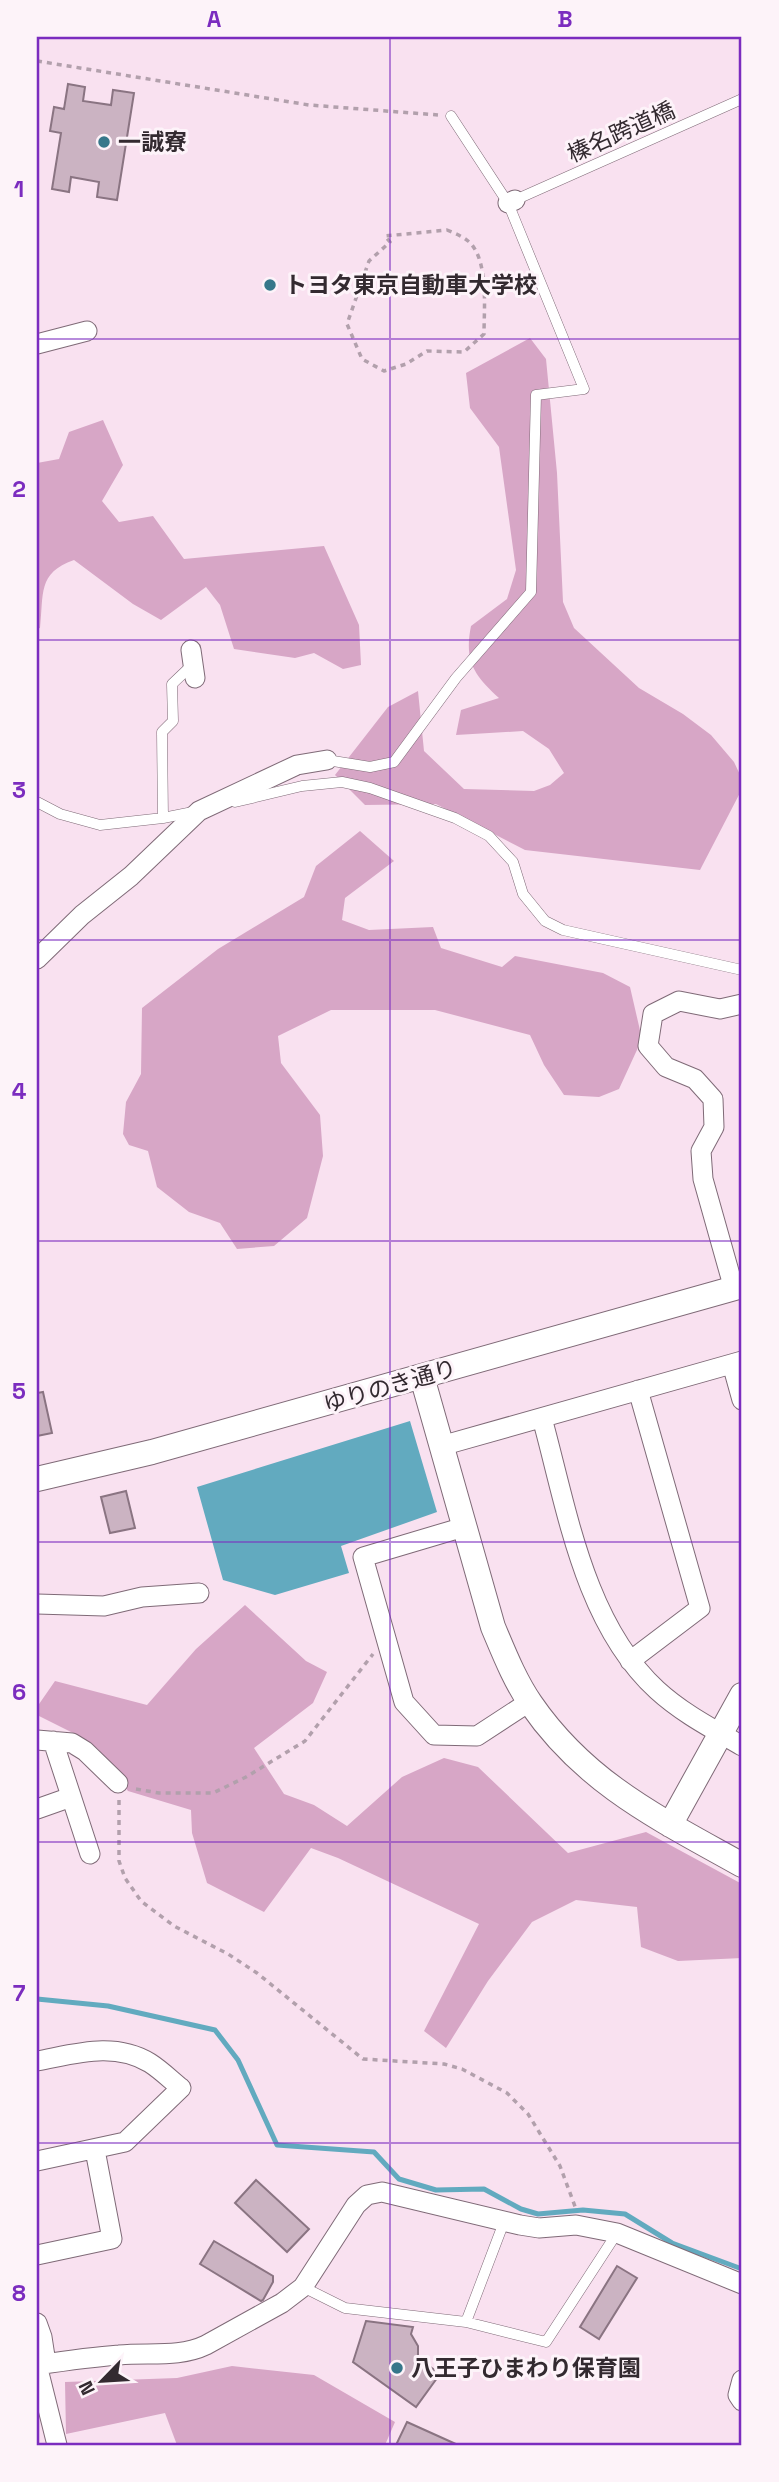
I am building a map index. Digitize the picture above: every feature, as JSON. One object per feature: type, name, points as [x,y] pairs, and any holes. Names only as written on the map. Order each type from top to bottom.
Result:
[{"type":"street","points":[[37,344],[86,331]]},
{"type":"street","points":[[37,959],[82,915],[131,876],[199,811],[297,765],[327,760]]},
{"type":"street","points":[[738,1287],[703,1179],[701,1150],[714,1127],[712,1099],[695,1079],[667,1067],[648,1046],[653,1014],[679,1001],[720,1009],[742,1004]]},
{"type":"street","name":"ゆりのき通り","points":[[37,1479],[152,1452],[738,1287]]},
{"type":"street","points":[[441,1446],[737,1362],[742,1400]]},
{"type":"street","points":[[422,1377],[493,1627],[529,1702],[560,1741],[592,1773],[628,1800],[742,1865]]},
{"type":"street","points":[[630,1661],[700,1608],[638,1390]]},
{"type":"street","points":[[541,1418],[586,1576],[611,1632],[630,1661],[658,1691],[684,1712],[732,1740]]},
{"type":"street","points":[[464,1527],[363,1557],[404,1702],[434,1735],[477,1735],[529,1702]]},
{"type":"street","points":[[37,1604],[104,1606],[142,1597],[199,1593]]},
{"type":"street","points":[[670,1825],[732,1740],[742,1695]]},
{"type":"street","points":[[45,1740],[72,1743],[85,1751],[118,1783]]},
{"type":"street","points":[[45,1740],[71,1797],[90,1854]]},
{"type":"street","points":[[37,1809],[71,1797]]},
{"type":"street","points":[[37,2062],[95,2050],[114,2050],[143,2059],[181,2088],[125,2142],[37,2161]]},
{"type":"street","points":[[37,2255],[112,2239],[95,2150]]},
{"type":"street","points":[[40,2364],[122,2355],[176,2354],[197,2350],[282,2303],[303,2287],[350,2213],[362,2199],[373,2193],[390,2193],[503,2222],[539,2228],[576,2225],[617,2233],[742,2284]]},
{"type":"street","points":[[37,2323],[42,2337],[40,2364],[57,2445]]},
{"type":"street","points":[[742,2380],[738,2395],[742,2401]]},
{"type":"lane","name":"榛名跨道橋","points":[[512,201],[742,99]]},
{"type":"lane","points":[[327,760],[370,767],[394,762],[456,678],[531,592],[536,395],[584,390],[512,201],[451,116]]},
{"type":"lane","points":[[163,818],[162,732],[173,721],[172,684],[193,664]]},
{"type":"lane","points":[[37,802],[60,814],[100,825],[163,818],[302,786],[342,782],[455,818],[489,836],[513,862],[523,894],[545,921],[564,930],[742,970]]},
{"type":"lane","points":[[466,2322],[503,2222]]},
{"type":"lane","points":[[303,2287],[345,2308],[466,2322],[547,2342],[617,2233]]},
{"type":"path","points":[[37,61],[309,105],[451,116]]},
{"type":"path","points":[[447,230],[467,240],[473,247],[481,265],[485,334],[464,352],[427,351],[406,364],[384,371],[362,359],[346,324],[369,261],[390,242],[385,236],[447,230]]},
{"type":"path","points":[[387,1641],[366,1661],[305,1741],[246,1777],[213,1793],[159,1793],[118,1783],[121,1817],[119,1861],[125,1878],[141,1901],[174,1926],[228,1954],[257,1973],[363,2059],[444,2064],[473,2074],[507,2093],[535,2125],[560,2166],[576,2203]]},
{"type":"shaded area","points":[[530,338],[546,359],[557,473],[563,602],[574,628],[639,688],[683,714],[711,735],[734,762],[742,779],[742,789],[700,870],[525,850],[436,804],[365,805],[335,775],[388,707],[418,691],[424,751],[464,789],[534,791],[550,785],[564,773],[549,749],[523,731],[456,735],[461,710],[499,698],[483,682],[473,666],[469,638],[471,626],[507,599],[516,570],[499,447],[470,408],[466,373]]},
{"type":"shaded area","points":[[103,420],[123,465],[102,501],[119,522],[153,516],[184,559],[324,546],[359,625],[361,665],[343,669],[314,653],[295,658],[234,649],[220,605],[206,587],[161,620],[133,604],[74,560],[62,565],[48,578],[43,595],[40,628],[37,629],[37,463],[59,459],[69,432]]},
{"type":"shaded area","points":[[360,831],[394,861],[345,898],[342,920],[369,930],[433,927],[441,948],[502,967],[515,956],[603,973],[630,987],[642,1039],[619,1089],[599,1097],[564,1095],[544,1065],[530,1035],[435,1010],[331,1010],[278,1036],[281,1063],[320,1115],[323,1156],[307,1218],[274,1246],[237,1249],[220,1223],[189,1212],[157,1187],[148,1151],[129,1145],[123,1134],[126,1102],[141,1074],[142,1008],[218,949],[304,897],[316,866]]},
{"type":"shaded area","points":[[245,1605],[306,1661],[327,1672],[313,1703],[254,1748],[284,1794],[314,1805],[347,1826],[402,1777],[444,1758],[478,1767],[568,1853],[646,1832],[742,1884],[742,1958],[678,1961],[641,1947],[637,1907],[576,1900],[532,1922],[488,1981],[446,2048],[424,2031],[479,1924],[311,1848],[264,1912],[207,1883],[192,1833],[191,1810],[128,1791],[98,1749],[37,1715],[37,1707],[55,1681],[147,1705],[196,1649]]},
{"type":"shaded area","points":[[232,2366],[314,2375],[395,2422],[385,2445],[177,2445],[165,2413],[66,2434],[65,2382],[177,2378]]},
{"type":"water","points":[[410,1421],[437,1512],[341,1546],[349,1573],[275,1595],[223,1580],[197,1487]]},
{"type":"building","name":"一誠寮","points":[[68,84],[85,87],[83,101],[111,105],[113,90],[134,93],[117,200],[97,197],[99,182],[71,177],[69,192],[52,189],[61,133],[50,131],[54,107],[64,109]]},
{"type":"building","points":[[43,1392],[52,1433],[37,1436],[37,1393]]},
{"type":"building","points":[[126,1491],[135,1528],[110,1533],[101,1497]]},
{"type":"building","points":[[256,2180],[309,2229],[287,2252],[235,2203]]},
{"type":"building","points":[[214,2241],[273,2276],[273,2282],[263,2300],[200,2264]]},
{"type":"building","points":[[617,2266],[637,2278],[599,2339],[580,2327]]},
{"type":"building","name":"八王子ひまわり保育園","points":[[366,2321],[413,2327],[411,2334],[418,2346],[418,2358],[440,2374],[416,2407],[353,2362]]},
{"type":"building","points":[[407,2422],[458,2445],[396,2445]]},
{"type":"waterway","points":[[37,1999],[108,2006],[215,2030],[238,2060],[277,2145],[374,2152],[399,2179],[436,2190],[484,2189],[521,2209],[538,2214],[583,2210],[625,2214],[672,2243],[742,2269]]},
{"type":"place","name":"一誠寮","points":[[104,142]]},
{"type":"place","name":"トヨタ東京自動車大学校","points":[[270,285]]},
{"type":"place","name":"八王子ひまわり保育園","points":[[397,2368]]}]
